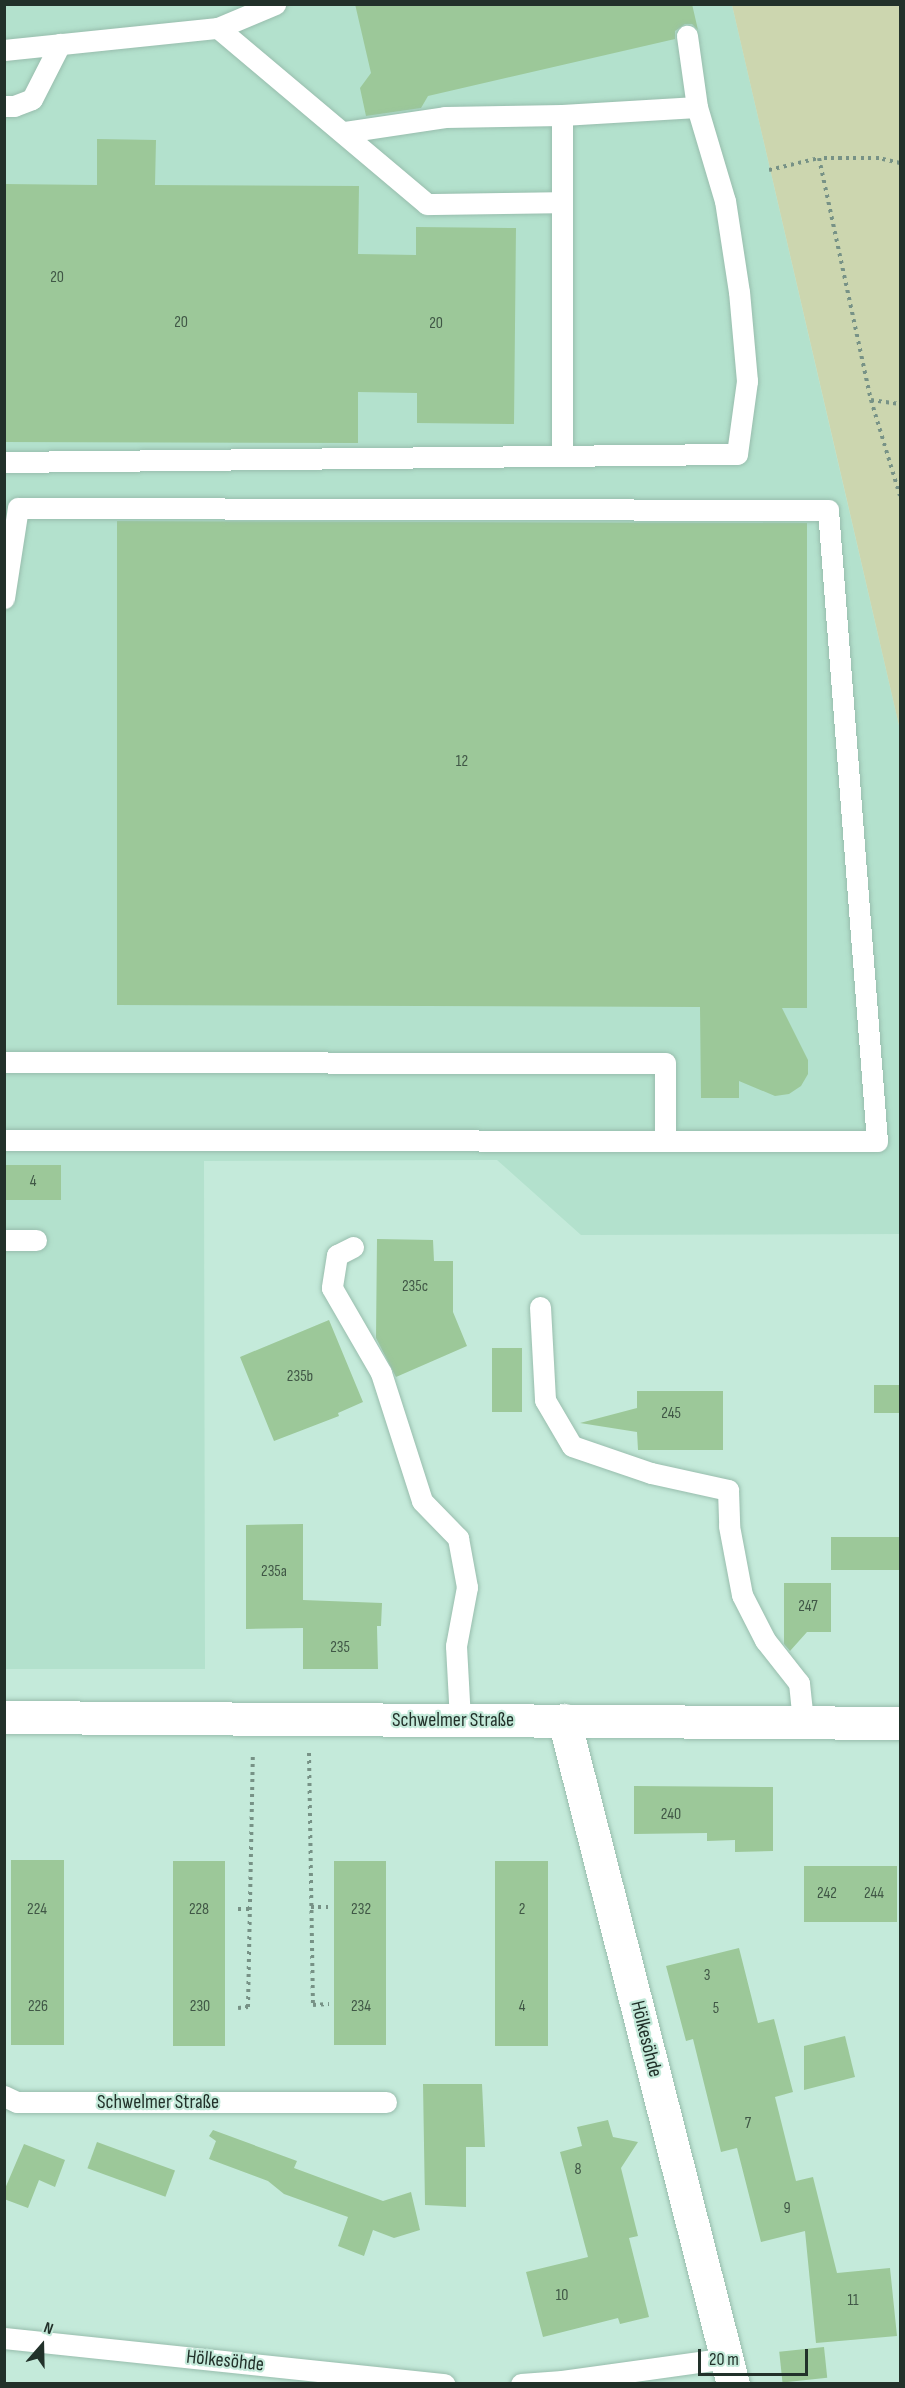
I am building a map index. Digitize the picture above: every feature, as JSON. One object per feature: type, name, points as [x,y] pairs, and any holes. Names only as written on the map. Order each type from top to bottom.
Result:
[{"type":"main road","name":"Schwelmer Straße","points":[[4,1717],[900,1723]]},
{"type":"main road","name":"Hölkesöhde","points":[[564,1720],[730,2371]]},
{"type":"lane","points":[[4,50],[218,28],[275,4]]},
{"type":"lane","points":[[218,28],[345,132],[427,204],[562,202]]},
{"type":"lane","points":[[4,462],[737,454],[747,381],[739,292],[725,201],[698,107],[687,36]]},
{"type":"lane","points":[[4,106],[14,106],[32,99],[60,44]]},
{"type":"lane","points":[[345,132],[445,117],[562,116],[698,107]]},
{"type":"lane","points":[[562,116],[562,456]]},
{"type":"lane","points":[[4,598],[18,508],[828,510],[877,1141],[4,1140]]},
{"type":"lane","points":[[4,1062],[665,1063],[664,1140]]},
{"type":"lane","points":[[4,1240],[36,1240]]},
{"type":"lane","points":[[353,1248],[337,1255],[332,1288],[381,1373],[423,1501],[458,1538],[467,1587],[456,1646],[460,1720]]},
{"type":"lane","points":[[540,1307],[545,1400],[572,1446],[651,1473],[728,1490],[729,1526],[742,1595],[765,1640],[799,1683],[803,1722]]},
{"type":"lane","name":"Schwelmer Straße","points":[[4,2096],[17,2102],[386,2102]]},
{"type":"lane","name":"Hölkesöhde","points":[[4,2338],[445,2384]]},
{"type":"lane","name":"Hölkesöhde","points":[[521,2384],[730,2371]]},
{"type":"path","points":[[819,158],[871,400],[900,496]]},
{"type":"path","points":[[769,170],[819,158],[879,158],[900,163]]},
{"type":"path","points":[[871,400],[900,404]]},
{"type":"path","points":[[238,2008],[248,2007],[253,1719]]},
{"type":"path","points":[[308,1719],[313,2005],[328,2004]]},
{"type":"path","points":[[311,1907],[328,1906]]},
{"type":"path","points":[[238,1909],[250,1909]]},
{"type":"shaded area","points":[[4,5],[732,5],[900,730],[900,1234],[581,1235],[497,1160],[204,1161],[205,1669],[5,1669]]},
{"type":"shaded area","points":[[732,5],[900,5],[900,730],[842,479]]},
{"type":"building","points":[[355,4],[692,4],[698,30],[692,24],[685,24],[675,31],[675,39],[428,96],[421,108],[366,116],[360,88],[371,73]]},
{"type":"building","points":[[97,139],[156,140],[155,185],[359,186],[358,254],[416,255],[416,227],[516,228],[514,424],[417,423],[417,393],[358,392],[358,443],[4,442],[4,184],[97,185]]},
{"type":"building","points":[[117,521],[807,523],[807,1008],[782,1008],[808,1060],[808,1074],[801,1086],[789,1094],[775,1096],[739,1081],[739,1098],[701,1098],[700,1007],[117,1005]]},
{"type":"building","points":[[4,1165],[61,1165],[61,1200],[4,1200]]},
{"type":"building","points":[[377,1239],[433,1240],[434,1261],[453,1261],[453,1312],[467,1346],[396,1377],[376,1338]]},
{"type":"building","points":[[329,1320],[363,1402],[338,1413],[339,1416],[274,1441],[240,1357]]},
{"type":"building","points":[[492,1348],[522,1348],[522,1412],[492,1412]]},
{"type":"building","points":[[874,1385],[900,1385],[900,1413],[874,1413]]},
{"type":"building","points":[[637,1391],[723,1391],[723,1450],[638,1450],[637,1432],[580,1423],[637,1408]]},
{"type":"building","points":[[303,1524],[303,1600],[382,1603],[381,1626],[377,1626],[378,1669],[303,1669],[303,1628],[246,1629],[246,1525]]},
{"type":"building","points":[[831,1537],[900,1537],[900,1570],[831,1570]]},
{"type":"building","points":[[784,1583],[831,1583],[831,1632],[807,1632],[790,1651],[784,1644]]},
{"type":"building","points":[[634,1786],[773,1787],[773,1851],[735,1852],[735,1840],[707,1841],[707,1833],[634,1834]]},
{"type":"building","points":[[11,1860],[64,1860],[64,2045],[11,2045]]},
{"type":"building","points":[[173,1861],[225,1861],[225,2046],[173,2046]]},
{"type":"building","points":[[334,1861],[386,1861],[386,2045],[334,2045]]},
{"type":"building","points":[[495,1861],[548,1861],[548,2046],[495,2046]]},
{"type":"building","points":[[804,1866],[897,1866],[897,1922],[804,1922]]},
{"type":"building","points":[[739,1948],[758,2023],[774,2019],[793,2092],[775,2097],[796,2181],[813,2177],[837,2273],[890,2268],[897,2336],[816,2343],[805,2231],[761,2242],[737,2148],[721,2152],[693,2039],[686,2041],[666,1966]]},
{"type":"building","points":[[845,2036],[855,2077],[804,2090],[804,2046]]},
{"type":"building","points":[[423,2084],[482,2084],[485,2147],[466,2147],[466,2207],[425,2205]]},
{"type":"building","points":[[608,2120],[613,2137],[638,2142],[621,2168],[638,2236],[629,2238],[649,2317],[620,2324],[618,2318],[543,2337],[526,2272],[588,2257],[560,2152],[582,2146],[577,2127]]},
{"type":"building","points":[[213,2130],[297,2161],[294,2168],[383,2201],[411,2192],[420,2230],[394,2238],[373,2230],[364,2256],[338,2246],[348,2217],[284,2194],[268,2181],[209,2159],[216,2141],[209,2136]]},
{"type":"building","points":[[97,2142],[175,2170],[165,2197],[87,2168]]},
{"type":"building","points":[[24,2144],[65,2160],[55,2187],[39,2180],[28,2208],[4,2199],[4,2191]]},
{"type":"building","points":[[824,2347],[827,2378],[782,2383],[779,2352]]}]
